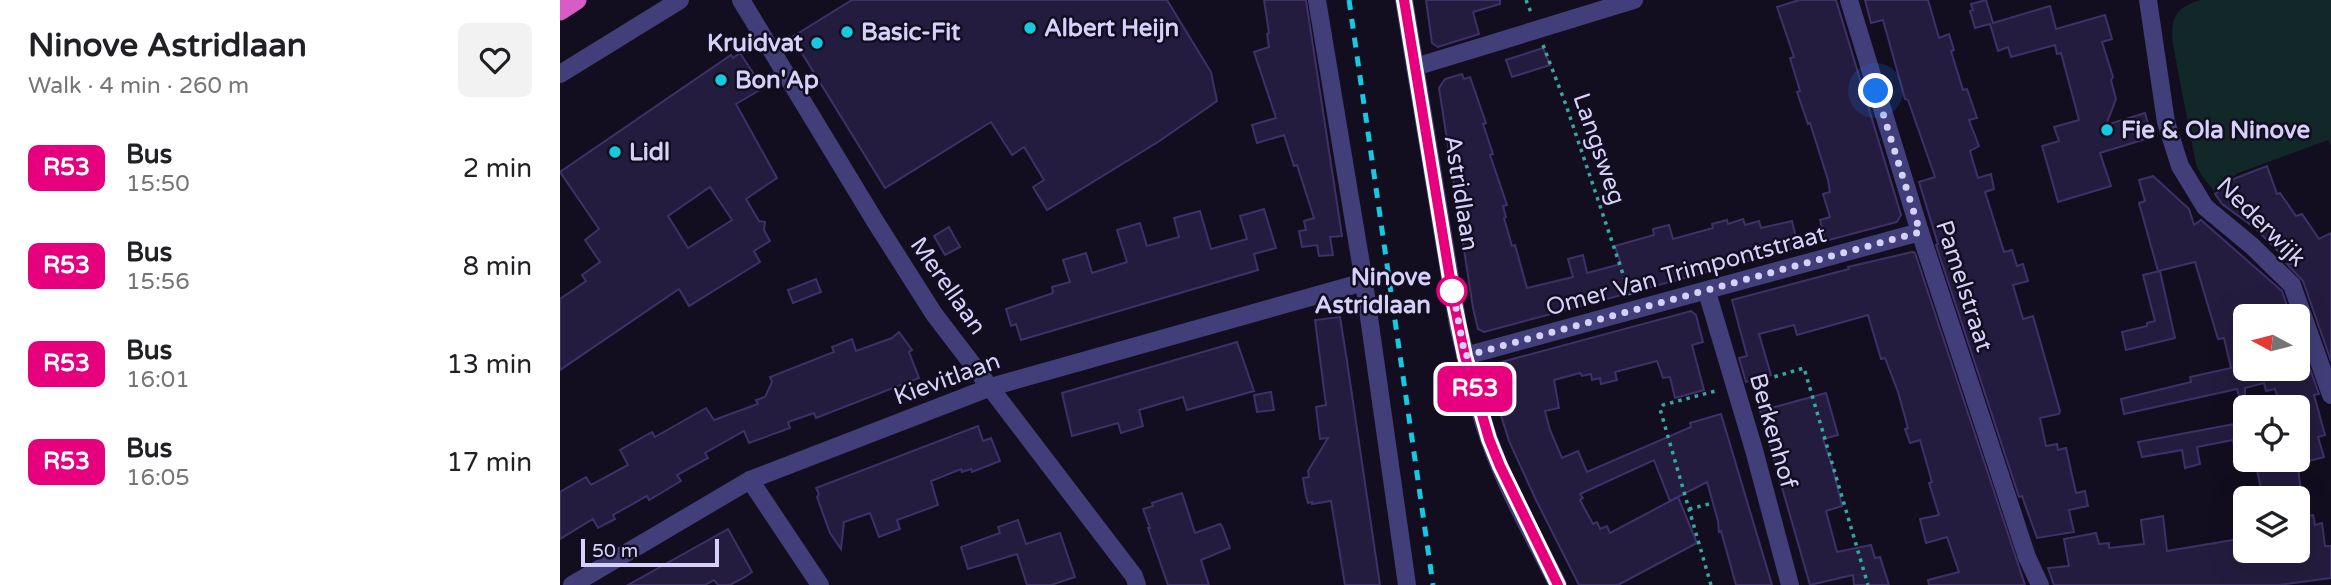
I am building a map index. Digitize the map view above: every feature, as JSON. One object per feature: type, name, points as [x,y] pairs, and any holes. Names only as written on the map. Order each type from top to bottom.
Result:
[{"type":"highway","points":[[560,11],[576,0]]},
{"type":"street","points":[[560,74],[680,0]]},
{"type":"street","name":"Merellaan","points":[[741,0],[874,221],[934,314],[1134,576],[1137,585]]},
{"type":"street","points":[[1317,0],[1364,282],[1407,585]]},
{"type":"street","name":"Astridlaan","points":[[1404,0],[1465,356],[1493,448],[1558,585]]},
{"type":"street","points":[[1415,67],[1634,0]]},
{"type":"street","name":"Pamelstraat","points":[[1849,0],[1920,232],[2027,557],[2040,585]]},
{"type":"street","name":"Nederwijk","points":[[2149,0],[2166,122],[2180,166],[2205,207],[2252,246],[2292,285],[2331,396]]},
{"type":"street","name":"Omer Van Trimpontstraat","points":[[1465,356],[1920,232]]},
{"type":"street","name":"Kievitlaan","points":[[572,585],[750,480],[991,387],[1364,282]]},
{"type":"street","name":"Berkenhof","points":[[1707,292],[1790,585]]},
{"type":"street","points":[[750,480],[821,585]]},
{"type":"path","name":"Langsweg","points":[[1527,0],[1566,104],[1636,310]]},
{"type":"path","points":[[1711,585],[1660,410],[1663,405],[1804,368],[1868,585]]},
{"type":"path","points":[[1689,509],[1713,503]]},
{"type":"green space","points":[[2200,0],[2331,0],[2331,146],[2328,140],[2238,173],[2214,191],[2196,164],[2172,36],[2176,16],[2185,7]]},
{"type":"building","points":[[852,0],[1167,0],[1211,72],[1217,101],[1158,142],[1047,210],[1033,187],[1044,180],[1024,147],[1012,155],[991,122],[885,188],[792,37]]},
{"type":"building","points":[[1264,0],[1306,0],[1342,236],[1330,237],[1333,255],[1319,256],[1317,245],[1302,247],[1299,231],[1306,230],[1304,221],[1314,218],[1297,165],[1294,166],[1284,135],[1257,143],[1252,125],[1276,118],[1254,52],[1269,47]]},
{"type":"building","points":[[1426,0],[1500,0],[1500,4],[1473,12],[1479,34],[1438,47],[1432,43]]},
{"type":"building","points":[[1799,0],[1836,0],[1901,215],[1897,222],[1825,241],[1820,220],[1830,217],[1823,194],[1830,192],[1828,180],[1797,92],[1800,91],[1790,58],[1794,57],[1777,7]]},
{"type":"building","points":[[1865,0],[1928,0],[1939,38],[1949,34],[1954,50],[1951,51],[1963,90],[1967,89],[1977,118],[1969,120],[1979,146],[1970,151],[1978,178],[1991,174],[1994,189],[1985,192],[2004,252],[2012,250],[2017,266],[2023,264],[2028,281],[2013,285],[2023,319],[2033,316],[2060,411],[2059,414],[2040,418],[2046,446],[2057,444],[2058,450],[2066,448],[2076,493],[2085,491],[2088,506],[2069,510],[2074,532],[2037,538],[2022,496],[2019,497],[1936,245],[1938,244],[1919,182],[1935,177],[1908,100],[1905,99],[1883,20],[1871,23]]},
{"type":"building","points":[[1986,0],[1993,23],[2050,6],[2056,29],[2105,15],[2112,39],[2102,42],[2113,77],[2111,80],[2116,99],[2106,125],[2145,113],[2152,137],[2100,153],[2111,186],[2058,202],[2042,146],[2059,141],[2054,127],[2079,120],[2061,53],[2057,54],[2055,45],[2011,57],[2008,47],[1998,51],[1990,24],[1975,28],[1970,11],[1973,10],[1971,4]]},
{"type":"building","points":[[1543,48],[1550,65],[1512,77],[1506,60]]},
{"type":"building","points":[[740,53],[763,88],[736,104],[777,178],[746,199],[759,221],[765,222],[764,230],[770,241],[754,251],[760,262],[689,306],[679,289],[560,370],[560,299],[586,281],[582,275],[600,262],[585,240],[599,229],[560,172],[731,55],[733,58]],"holes":[[[710,187],[732,220],[688,248],[668,216]]]},
{"type":"building","points":[[1462,74],[1464,79],[1470,77],[1486,123],[1483,124],[1493,154],[1490,155],[1507,205],[1503,206],[1504,218],[1527,288],[1573,277],[1568,259],[1583,255],[1587,273],[1621,264],[1615,246],[1654,235],[1653,229],[1669,225],[1673,239],[1713,228],[1712,224],[1727,220],[1728,224],[1743,219],[1745,225],[1759,221],[1761,228],[1792,221],[1796,248],[1484,332],[1478,329],[1439,88],[1445,79]]},
{"type":"building","points":[[2267,166],[2277,194],[2280,193],[2296,216],[2302,214],[2319,239],[2331,233],[2331,361],[2303,281],[2287,264],[2291,264],[2255,228],[2222,204],[2215,194],[2236,178]]},
{"type":"building","points":[[2153,176],[2189,209],[2194,225],[2201,220],[2282,291],[2286,304],[2233,304],[2233,382],[2310,382],[2310,369],[2319,394],[2314,395],[2325,435],[2318,437],[2324,457],[2310,461],[2310,395],[2277,395],[2275,389],[2266,391],[2264,383],[2245,388],[2245,395],[2238,395],[2237,389],[2124,414],[2121,399],[2191,382],[2190,377],[2231,368],[2224,338],[2218,339],[2195,262],[2158,271],[2139,203],[2145,201],[2139,180]]},
{"type":"building","points":[[1264,209],[1276,248],[1254,254],[1258,270],[1021,340],[1016,324],[1011,326],[1006,309],[1053,293],[1052,287],[1070,282],[1063,260],[1086,253],[1092,273],[1127,262],[1117,230],[1140,223],[1147,246],[1179,237],[1174,218],[1200,211],[1211,249],[1247,239],[1240,216]]},
{"type":"building","points":[[949,227],[960,247],[945,255],[934,236]]},
{"type":"building","points":[[1915,253],[2025,585],[1929,585],[1928,580],[1959,572],[1947,537],[1926,543],[1920,519],[1939,515],[1929,483],[1932,482],[1920,440],[1910,443],[1898,392],[1885,358],[1881,359],[1868,315],[1797,335],[1794,325],[1759,334],[1771,375],[1746,382],[1739,358],[1747,356],[1732,300]]},
{"type":"building","points":[[2160,271],[2175,338],[2126,350],[2122,332],[2147,326],[2147,323],[2155,321],[2143,275]]},
{"type":"building","points":[[816,279],[821,292],[793,303],[788,290]]},
{"type":"building","points":[[1691,311],[1696,315],[1703,342],[1692,345],[1704,390],[1675,398],[1670,377],[1663,378],[1657,361],[1615,372],[1617,380],[1601,384],[1600,378],[1592,380],[1591,374],[1582,376],[1580,373],[1554,380],[1559,408],[1545,411],[1550,430],[1562,458],[1578,451],[1587,472],[1691,427],[1690,423],[1721,414],[1772,585],[1736,585],[1707,482],[1670,501],[1654,460],[1580,494],[1583,498],[1580,500],[1593,524],[1597,522],[1600,529],[1607,526],[1610,533],[1678,497],[1697,543],[1618,585],[1579,585],[1509,441],[1488,374],[1494,364]]},
{"type":"building","points":[[1340,317],[1380,585],[1345,585],[1331,501],[1308,503],[1303,478],[1309,477],[1308,471],[1328,438],[1320,439],[1316,407],[1326,405],[1315,320]]},
{"type":"building","points":[[899,332],[912,350],[909,352],[919,378],[816,418],[814,413],[788,422],[790,428],[749,443],[744,431],[705,453],[708,458],[677,475],[681,481],[649,500],[647,496],[613,515],[615,519],[598,528],[593,519],[560,539],[560,492],[586,477],[591,485],[628,465],[620,450],[652,432],[655,437],[706,408],[714,420],[758,404],[756,400],[765,397],[772,382],[770,377],[834,352],[832,347],[852,339],[856,351],[892,338]]},
{"type":"building","points":[[1237,342],[1254,391],[1187,410],[1183,397],[1139,410],[1143,426],[1121,433],[1118,423],[1072,436],[1062,393]]},
{"type":"building","points":[[1271,392],[1274,410],[1257,412],[1254,395]]},
{"type":"building","points":[[1826,393],[1838,435],[1823,439],[1842,506],[1826,511],[1837,552],[1871,545],[1875,558],[1880,557],[1889,585],[1854,585],[1853,575],[1810,585],[1760,411]]},
{"type":"building","points":[[2233,424],[2233,440],[2197,447],[2200,464],[2185,468],[2182,450],[2142,457],[2138,442]]},
{"type":"building","points":[[978,426],[983,441],[991,438],[1000,461],[972,472],[971,469],[962,472],[961,469],[931,481],[938,505],[897,520],[900,529],[879,537],[870,513],[844,522],[841,549],[830,533],[816,488]]},
{"type":"building","points":[[2257,472],[2299,472],[2300,486],[2260,486]]},
{"type":"building","points":[[1182,493],[1195,533],[1220,524],[1230,548],[1201,560],[1209,585],[1168,585],[1148,528],[1143,509],[1153,506],[1152,503]]},
{"type":"building","points":[[2310,515],[2313,515],[2315,525],[2322,523],[2325,546],[2331,546],[2331,578],[2279,585],[2054,585],[2048,568],[2069,566],[2064,539],[2096,533],[2099,544],[2109,543],[2109,548],[2144,544],[2141,520],[2163,516],[2167,551],[2233,540],[2233,563],[2310,563]]},
{"type":"building","points":[[1018,520],[1026,544],[1060,533],[1075,577],[1051,585],[1027,585],[1017,554],[968,569],[961,547],[1000,533],[998,527]]},
{"type":"building","points":[[728,529],[752,572],[745,577],[730,585],[718,585],[714,580],[705,585],[628,585]]},
{"type":"railway","points":[[1349,0],[1433,585]]},
{"type":"bus line","name":"R53","points":[[1404,0],[1465,356],[1489,439],[1514,497],[1558,585]]},
{"type":"place","name":"Albert Heijn","points":[[1030,28]]},
{"type":"place","name":"Basic-Fit","points":[[847,32]]},
{"type":"place","name":"Kruidvat","points":[[817,43]]},
{"type":"place","name":"Bon'Ap","points":[[721,80]]},
{"type":"place","name":"Fie & Ola Ninove","points":[[2107,130]]},
{"type":"place","name":"Lidl","points":[[615,152]]},
{"type":"place","name":"Ninove Astridlaan","points":[[1452,291]]},
{"type":"route","points":[[1452,291],[1451,281],[1465,356],[1920,232],[1876,91]]}]
